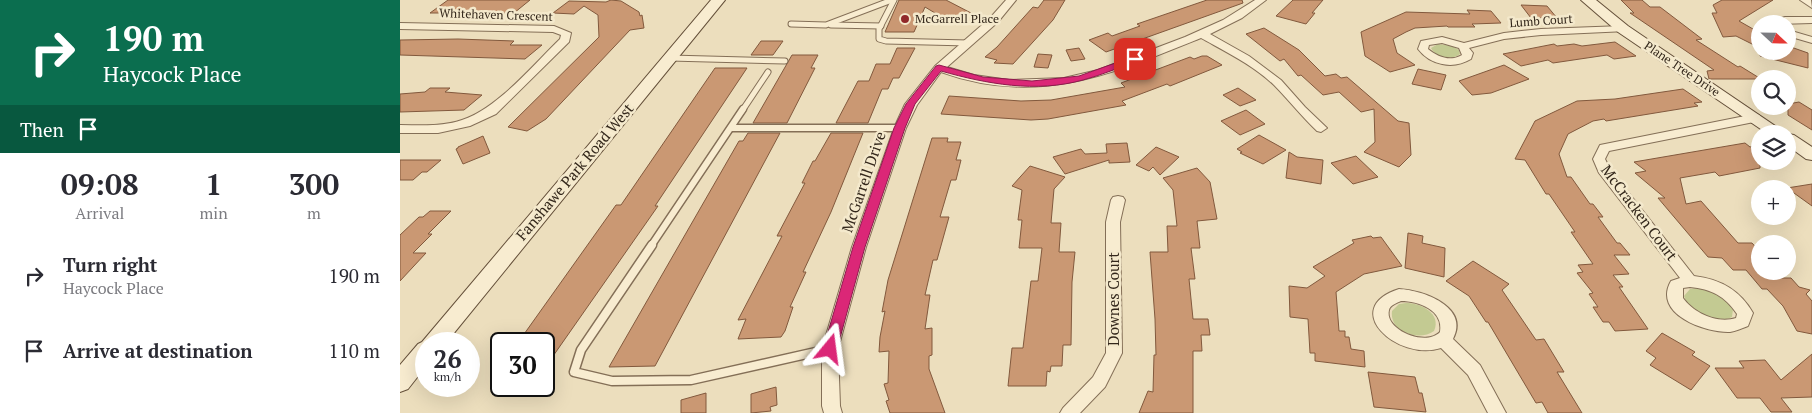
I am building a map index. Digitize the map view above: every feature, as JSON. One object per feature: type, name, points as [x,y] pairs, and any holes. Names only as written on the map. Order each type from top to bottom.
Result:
[{"type":"main road","name":"Fanshawe Park Road West","points":[[442,332],[718,0]]},
{"type":"main road","name":"Plane Tree Drive","points":[[1588,0],[1623,29],[1766,125]]},
{"type":"main road","points":[[400,382],[415,364]]},
{"type":"street","name":"McGarrell Drive","points":[[833,413],[831,406],[830,349],[859,247],[910,104],[939,68],[994,20],[1011,0]]},
{"type":"street","points":[[939,68],[982,80],[1032,84],[1061,82],[1090,75],[1202,34],[1245,12],[1261,0]]},
{"type":"street","points":[[1804,0],[1812,5]]},
{"type":"street","points":[[1796,20],[1812,20]]},
{"type":"street","name":"Whitehaven Crescent","points":[[400,26],[554,29],[566,33],[565,40],[492,110],[466,123],[438,129],[400,129]]},
{"type":"street","name":"Lumb Court","points":[[1462,46],[1504,36],[1541,32],[1623,29]]},
{"type":"street","points":[[1202,34],[1245,58],[1277,82],[1301,110],[1321,128]]},
{"type":"street","points":[[1796,35],[1812,40]]},
{"type":"street","name":"McCracken Court","points":[[1690,280],[1604,170],[1600,159],[1604,148],[1755,118]]},
{"type":"street","points":[[1796,144],[1812,155]]},
{"type":"street","name":"Downes Court","points":[[1070,413],[1099,382],[1114,353],[1113,222],[1118,200]]},
{"type":"street","points":[[1444,340],[1474,370],[1497,413]]},
{"type":"lane","points":[[826,25],[893,0]]},
{"type":"lane","points":[[893,0],[881,26],[879,39],[886,41],[968,43]]},
{"type":"lane","points":[[791,24],[881,26]]},
{"type":"lane","points":[[670,58],[785,61]]},
{"type":"lane","points":[[768,72],[581,350],[574,372],[612,381],[692,380],[830,349]]},
{"type":"lane","points":[[732,128],[900,128]]},
{"type":"green space","points":[[1438,44],[1452,46],[1459,50],[1460,54],[1448,58],[1440,56],[1431,48]]},
{"type":"green space","points":[[1696,288],[1712,292],[1725,300],[1733,309],[1732,317],[1726,319],[1711,318],[1691,308],[1684,296],[1690,289]]},
{"type":"green space","points":[[1406,303],[1423,307],[1432,314],[1436,325],[1434,331],[1428,334],[1413,335],[1406,333],[1395,325],[1392,311],[1399,304]]},
{"type":"building","points":[[448,0],[530,0],[514,13],[430,13]]},
{"type":"building","points":[[611,0],[621,1],[639,12],[640,16],[642,15],[644,28],[630,30],[546,119],[527,131],[508,127],[599,37],[598,15],[584,6],[574,14],[553,13],[569,1],[606,2]]},
{"type":"building","name":"McGarrell Place","points":[[899,0],[946,0],[971,13],[950,22],[925,7],[914,32],[885,32]]},
{"type":"building","points":[[1044,0],[1065,0],[1053,20],[1013,64],[994,63],[997,60],[985,57],[997,47],[1033,7],[1038,8]]},
{"type":"building","points":[[1207,0],[1242,0],[1243,3],[1106,52],[1089,40],[1108,33],[1112,36],[1140,26],[1137,24]]},
{"type":"building","points":[[1293,0],[1323,0],[1306,24],[1276,16]]},
{"type":"building","points":[[1621,0],[1642,0],[1650,7],[1660,7],[1702,39],[1696,40],[1738,67],[1740,66],[1751,73],[1751,79],[1709,79],[1707,71],[1714,70],[1630,13],[1634,13]]},
{"type":"building","points":[[1722,0],[1773,0],[1739,21],[1751,28],[1751,44],[1736,36],[1723,37],[1712,13],[1717,13],[1713,5]]},
{"type":"building","points":[[1521,5],[1547,6],[1557,18],[1531,18]]},
{"type":"building","points":[[1467,10],[1491,11],[1501,23],[1472,24],[1475,27],[1415,28],[1393,39],[1397,53],[1415,65],[1390,72],[1365,56],[1361,32],[1406,12],[1470,14]]},
{"type":"building","points":[[1264,28],[1299,50],[1325,76],[1336,74],[1341,78],[1347,77],[1398,121],[1409,123],[1411,155],[1399,167],[1364,152],[1375,142],[1374,109],[1361,112],[1339,92],[1323,95],[1301,75],[1298,76],[1284,59],[1280,61],[1246,34]]},
{"type":"building","points":[[458,39],[514,41],[510,45],[542,45],[525,59],[400,55],[400,40]]},
{"type":"building","points":[[761,41],[783,41],[773,55],[751,55]]},
{"type":"building","points":[[1615,42],[1636,56],[1614,59],[1607,55],[1553,63],[1548,60],[1521,66],[1503,54],[1554,44],[1557,46],[1574,44],[1582,46]]},
{"type":"building","points":[[897,48],[915,48],[899,78],[893,78],[888,89],[882,89],[868,123],[836,123],[858,81],[869,81],[876,64],[890,64]]},
{"type":"building","points":[[1079,48],[1085,59],[1071,61],[1066,50]]},
{"type":"building","points":[[1796,49],[1808,53],[1808,68],[1776,60],[1796,60]]},
{"type":"building","points":[[1038,54],[1052,55],[1048,68],[1034,67]]},
{"type":"building","points":[[792,55],[818,55],[811,68],[815,68],[787,123],[753,123]]},
{"type":"building","points":[[1207,56],[1222,65],[1170,86],[1167,84],[1122,101],[1126,105],[1048,119],[1031,120],[941,114],[949,96],[1021,101],[1051,100],[1125,87],[1121,83],[1190,57],[1194,59]]},
{"type":"building","points":[[1504,65],[1529,79],[1491,93],[1472,95],[1459,81]]},
{"type":"building","points":[[715,68],[747,68],[655,206],[658,206],[555,353],[555,332],[526,332],[616,205],[621,205]]},
{"type":"building","points":[[1418,69],[1446,75],[1441,90],[1412,84]]},
{"type":"building","points":[[430,88],[450,88],[445,92],[482,95],[464,110],[400,112],[400,94],[425,92]]},
{"type":"building","points":[[1238,88],[1256,100],[1240,106],[1223,95]]},
{"type":"building","points":[[1683,89],[1702,102],[1694,103],[1698,106],[1606,121],[1604,119],[1593,121],[1568,134],[1559,154],[1567,177],[1571,177],[1590,204],[1593,204],[1603,217],[1598,217],[1617,243],[1620,243],[1630,255],[1614,255],[1629,274],[1613,275],[1623,287],[1619,287],[1648,329],[1615,331],[1609,322],[1603,322],[1593,307],[1598,307],[1589,294],[1593,293],[1577,273],[1583,272],[1578,265],[1593,264],[1571,232],[1575,232],[1549,194],[1546,194],[1525,160],[1515,159],[1535,121],[1577,101],[1615,99]]},
{"type":"building","points":[[1799,102],[1812,110],[1812,130],[1788,115],[1796,115],[1796,103]]},
{"type":"building","points":[[1246,110],[1265,124],[1240,135],[1221,121]]},
{"type":"building","points":[[748,133],[780,133],[655,366],[609,367],[739,141],[743,141]]},
{"type":"building","points":[[831,133],[863,133],[831,212],[803,272],[806,272],[790,307],[793,307],[785,331],[781,337],[738,339],[746,319],[738,320],[782,236],[777,236],[805,183],[802,183],[813,161],[815,161]]},
{"type":"building","points":[[1259,135],[1286,150],[1263,164],[1240,153],[1242,152],[1237,149]]},
{"type":"building","points":[[483,136],[490,153],[463,164],[456,149]]},
{"type":"building","points":[[932,138],[948,138],[947,142],[961,142],[956,160],[961,160],[956,180],[951,180],[940,217],[949,217],[937,260],[933,260],[925,295],[930,295],[925,329],[932,328],[932,355],[929,356],[929,369],[945,413],[890,413],[886,401],[889,400],[884,384],[888,383],[889,351],[879,352],[885,311],[882,312],[888,280]]},
{"type":"building","points":[[1127,143],[1130,162],[1109,163],[1109,160],[1065,174],[1053,157],[1081,149],[1085,154],[1107,153],[1106,144]]},
{"type":"building","points":[[1745,143],[1751,147],[1751,170],[1719,176],[1715,172],[1680,178],[1686,204],[1701,201],[1738,243],[1751,243],[1751,276],[1746,270],[1733,270],[1722,258],[1708,257],[1658,198],[1665,198],[1635,173],[1646,171],[1634,162]]},
{"type":"building","points":[[1156,147],[1179,157],[1160,175],[1153,167],[1149,171],[1136,165]]},
{"type":"building","points":[[1289,152],[1297,157],[1323,160],[1321,184],[1286,178]]},
{"type":"building","points":[[1356,156],[1378,177],[1353,184],[1331,163]]},
{"type":"building","points":[[400,160],[441,160],[427,172],[422,172],[413,180],[400,180]]},
{"type":"building","points":[[1030,166],[1065,177],[1054,189],[1051,223],[1061,223],[1059,252],[1075,252],[1072,282],[1071,345],[1063,345],[1062,366],[1051,366],[1050,372],[1047,371],[1046,386],[1008,386],[1012,348],[1023,348],[1031,281],[1038,281],[1042,248],[1019,248],[1022,220],[1018,220],[1022,190],[1012,186]]},
{"type":"building","points":[[1197,168],[1210,182],[1217,219],[1197,221],[1200,248],[1191,248],[1195,279],[1189,279],[1193,319],[1208,319],[1210,335],[1201,335],[1202,351],[1193,351],[1193,413],[1139,413],[1148,391],[1153,392],[1154,355],[1156,355],[1150,252],[1168,252],[1167,226],[1177,226],[1173,190],[1163,178]]},
{"type":"building","points":[[1812,184],[1812,206],[1796,194],[1796,187]]},
{"type":"building","points":[[430,211],[451,211],[428,234],[432,234],[413,253],[426,253],[400,281],[400,235],[419,217],[423,217]]},
{"type":"building","points":[[1408,233],[1423,236],[1422,243],[1445,248],[1444,277],[1405,268]]},
{"type":"building","points":[[1371,236],[1373,238],[1381,237],[1402,266],[1364,274],[1336,292],[1339,331],[1345,331],[1345,337],[1349,337],[1351,349],[1364,351],[1365,367],[1315,361],[1315,353],[1310,353],[1308,319],[1290,317],[1289,286],[1307,288],[1325,276],[1313,267],[1354,243],[1352,240]]},
{"type":"building","points":[[1473,261],[1509,284],[1502,290],[1536,340],[1544,339],[1564,372],[1557,372],[1582,413],[1548,413],[1542,402],[1536,403],[1488,322],[1486,322],[1469,296],[1446,281]]},
{"type":"building","points":[[1754,280],[1793,280],[1799,287],[1810,290],[1806,294],[1812,301],[1812,334],[1797,331],[1783,306],[1767,289],[1762,289]]},
{"type":"building","points":[[1662,333],[1695,352],[1692,355],[1710,366],[1691,390],[1650,365],[1656,358],[1646,351]]},
{"type":"building","points":[[1812,354],[1812,397],[1781,398],[1792,412],[1771,412],[1760,398],[1737,398],[1715,368],[1744,368],[1739,361],[1765,360],[1781,380]]},
{"type":"building","points":[[1368,372],[1415,377],[1419,393],[1422,393],[1426,412],[1374,407]]},
{"type":"building","points":[[776,387],[777,405],[770,407],[771,411],[751,413],[751,394]]},
{"type":"building","points":[[706,393],[706,413],[681,413],[681,400]]},
{"type":"place","name":"McGarrell Place","points":[[905,19]]},
{"type":"route","points":[[830,349],[859,247],[900,128],[910,104],[939,68],[982,80],[1032,84],[1061,82],[1080,78],[1135,59]]}]
